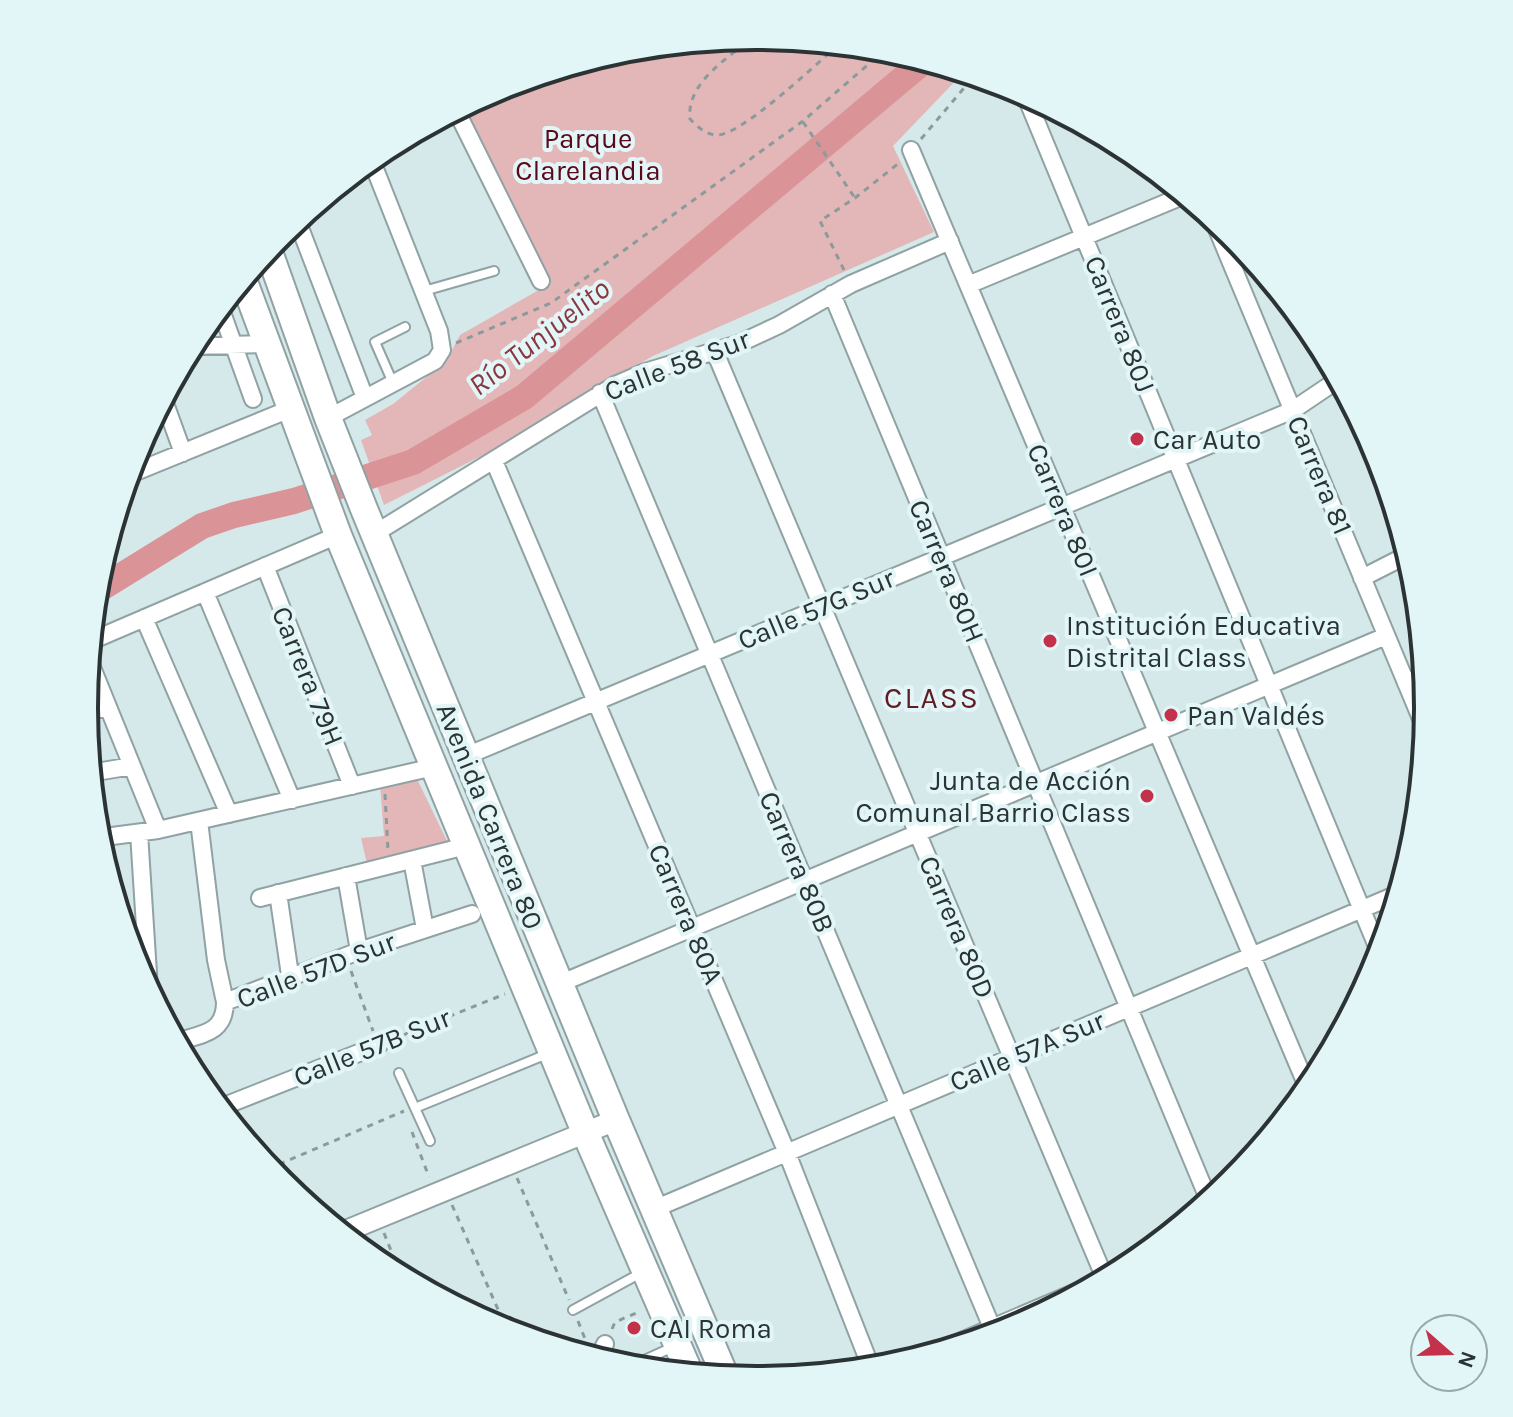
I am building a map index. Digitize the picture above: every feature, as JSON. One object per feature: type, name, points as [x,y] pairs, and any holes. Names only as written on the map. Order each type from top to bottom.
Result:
[{"type":"main road","name":"Avenida Carrera 80","points":[[273,262],[328,418],[374,534],[559,984],[721,1366]]},
{"type":"main road","name":"Avenida Carrera 80","points":[[247,291],[336,529],[585,1132],[685,1363]]},
{"type":"street","name":"Carrera 80J","points":[[1032,111],[1373,937]]},
{"type":"street","points":[[461,120],[541,281]]},
{"type":"street","name":"Carrera 80I","points":[[911,150],[1303,1076]]},
{"type":"street","points":[[328,418],[435,361],[442,350],[442,342],[376,172]]},
{"type":"street","points":[[968,285],[1174,200]]},
{"type":"street","points":[[302,233],[365,398]]},
{"type":"street","name":"Calle 58 Sur","points":[[374,534],[600,393],[645,372],[715,352],[779,325],[851,284],[950,241]]},
{"type":"street","name":"Carrera 81","points":[[1224,245],[1415,704]]},
{"type":"street","name":"Carrera 80H","points":[[832,294],[1205,1191]]},
{"type":"street","points":[[225,321],[253,399]]},
{"type":"street","points":[[208,345],[265,344]]},
{"type":"street","name":"Carrera 80D","points":[[715,352],[1012,1057],[1092,1275]]},
{"type":"street","name":"Calle 57G Sur","points":[[466,756],[1293,410],[1330,385]]},
{"type":"street","name":"Carrera 80B","points":[[600,393],[899,1105],[980,1328]]},
{"type":"street","points":[[144,469],[290,409]]},
{"type":"street","points":[[168,413],[183,453]]},
{"type":"street","name":"Carrera 80A","points":[[494,461],[787,1153],[867,1357]]},
{"type":"street","points":[[102,636],[265,566],[336,529]]},
{"type":"street","points":[[1362,578],[1398,560]]},
{"type":"street","name":"Carrera 79H","points":[[265,566],[352,786]]},
{"type":"street","points":[[205,592],[292,800]]},
{"type":"street","points":[[144,618],[229,814]]},
{"type":"street","points":[[559,984],[1386,636]]},
{"type":"street","points":[[1406,683],[1414,679]]},
{"type":"street","points":[[99,684],[158,830]]},
{"type":"street","points":[[98,709],[108,707]]},
{"type":"street","points":[[101,771],[132,766]]},
{"type":"street","points":[[111,836],[158,830],[434,767]]},
{"type":"street","points":[[199,821],[216,960],[225,1002]]},
{"type":"street","points":[[139,833],[148,959]]},
{"type":"street","points":[[260,898],[466,846]]},
{"type":"street","points":[[412,860],[425,929]]},
{"type":"street","points":[[346,876],[359,951]]},
{"type":"street","points":[[278,893],[290,975]]},
{"type":"street","name":"Calle 57A Sur","points":[[654,1209],[1387,899]]},
{"type":"street","name":"Calle 57D Sur","points":[[186,1038],[216,1028],[222,1022],[225,1002],[290,975],[472,914]]},
{"type":"street","name":"Calle 57B Sur","points":[[230,1104],[379,1045]]},
{"type":"street","points":[[353,1228],[616,1120]]},
{"type":"lane","points":[[423,291],[494,271]]},
{"type":"lane","points":[[393,383],[375,342],[405,327]]},
{"type":"lane","points":[[415,1108],[552,1052]]},
{"type":"lane","points":[[399,1073],[430,1141]]},
{"type":"lane","points":[[573,1310],[645,1270]]},
{"type":"lane","points":[[650,1358],[678,1345]]},
{"type":"path","points":[[737,50],[708,75],[695,91],[689,108],[690,119],[704,132],[715,136],[738,128],[828,54]]},
{"type":"path","points":[[442,350],[551,303],[803,121],[872,61]]},
{"type":"path","points":[[851,284],[820,221],[855,198],[911,150],[967,85]]},
{"type":"path","points":[[803,121],[855,198]]},
{"type":"path","points":[[384,779],[389,865]]},
{"type":"path","name":"Calle 57B Sur","points":[[379,1045],[524,986]]},
{"type":"path","points":[[281,1164],[404,1111]]},
{"type":"path","points":[[511,1163],[573,1310],[595,1347]]},
{"type":"path","points":[[446,1190],[501,1315]]},
{"type":"path","points":[[378,1218],[394,1258]]},
{"type":"path","points":[[598,1348],[615,1322],[659,1303]]},
{"type":"green space","name":"Parque Clarelandia","points":[[713,51],[800,51],[842,56],[927,72],[955,81],[893,146],[934,232],[653,356],[595,389],[535,429],[384,505],[361,440],[372,435],[365,420],[393,404],[429,375],[450,354],[460,335],[551,283],[468,117],[505,100],[586,72]]},
{"type":"green space","points":[[416,777],[448,843],[367,864],[361,838],[384,836],[380,784]]},
{"type":"waterway","name":"Río Tunjuelito","points":[[111,582],[202,526],[294,501],[413,462],[524,397],[914,69]]},
{"type":"place","name":"Car Auto","points":[[1137,439]]},
{"type":"place","name":"Institución Educativa Distrital Class","points":[[1050,641]]},
{"type":"place","name":"Pan Valdés","points":[[1171,715]]},
{"type":"place","name":"Junta de Acción Comunal Barrio Class","points":[[1147,796]]},
{"type":"place","name":"CAI Roma","points":[[634,1328]]},
{"type":"district","name":"CLASS","points":[[932,698]]}]
